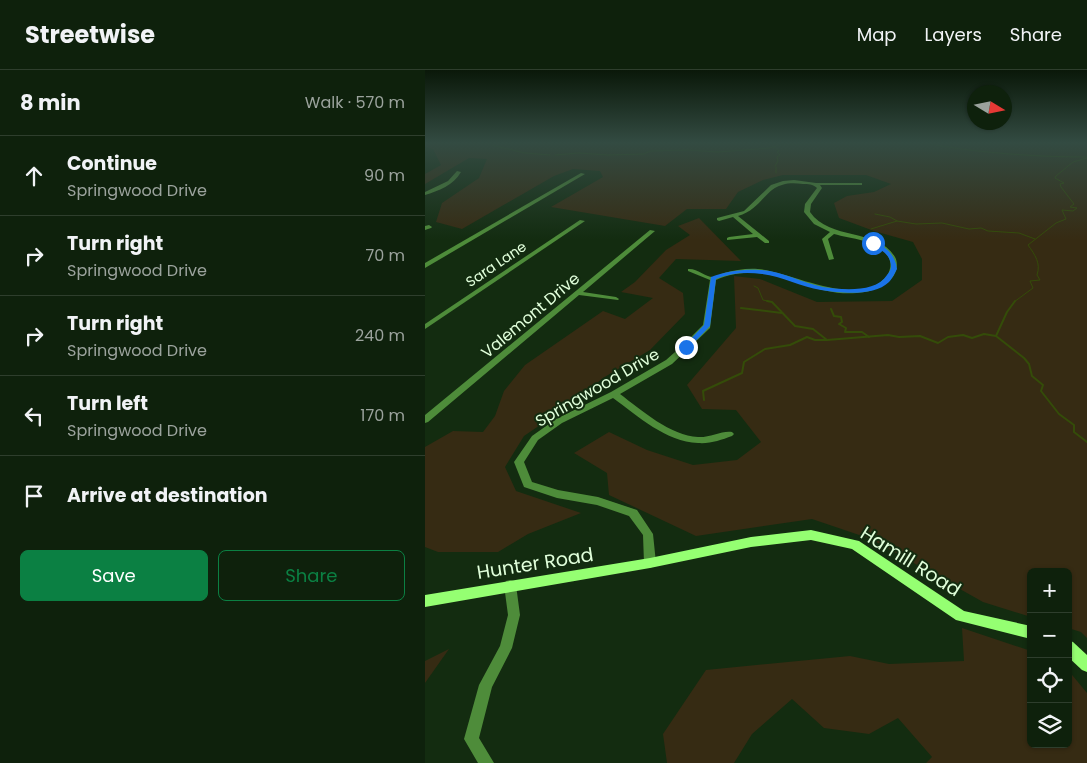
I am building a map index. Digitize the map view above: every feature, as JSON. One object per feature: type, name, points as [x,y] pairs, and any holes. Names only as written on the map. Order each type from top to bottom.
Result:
[{"type":"street","points":[[425,194],[452,180],[458,174]]},
{"type":"street","points":[[425,266],[582,174]]},
{"type":"street","points":[[719,219],[746,212],[773,186],[783,182],[806,181],[816,184],[860,184]]},
{"type":"street","points":[[690,270],[713,278],[727,273],[760,272],[778,275],[821,288],[846,290],[874,289],[887,281],[894,269],[893,259],[885,250],[873,243],[834,232],[821,226],[807,212],[808,204],[820,188],[816,184]]},
{"type":"street","points":[[735,216],[767,242]]},
{"type":"street","name":"Sara Lane","points":[[425,327],[582,221]]},
{"type":"street","name":"Valemont Drive","points":[[425,420],[652,231]]},
{"type":"street","points":[[831,259],[825,240],[834,232]]},
{"type":"street","points":[[729,239],[757,235]]},
{"type":"street","name":"Springwood Drive","points":[[651,563],[649,534],[633,513],[598,501],[557,494],[528,484],[519,462],[535,438],[559,421],[614,394],[669,362],[707,326],[713,278]]},
{"type":"street","points":[[578,293],[616,299]]},
{"type":"street","points":[[614,394],[651,420],[674,433],[693,440],[716,439],[729,434]]},
{"type":"street","name":"Hamill Road","points":[[651,563],[751,542],[811,535],[855,545],[961,616],[1027,632]]},
{"type":"street","name":"Hunter Road","points":[[426,600],[651,563]]},
{"type":"street","points":[[487,763],[471,739],[486,685],[506,648],[515,615],[510,585]]},
{"type":"street","points":[[1072,651],[1087,665]]},
{"type":"shaded area","points":[[425,174],[441,174],[425,184]]},
{"type":"shaded area","points":[[481,174],[559,174],[462,229],[436,222],[442,203],[479,178]]},
{"type":"shaded area","points":[[602,174],[1087,174],[1087,638],[1081,632],[1072,629],[1072,568],[1027,568],[1027,616],[983,602],[871,539],[812,519],[696,536],[609,495],[607,473],[574,453],[609,432],[647,450],[693,465],[737,460],[761,442],[736,410],[702,409],[687,385],[736,328],[734,276],[760,279],[817,302],[892,301],[922,280],[922,259],[913,242],[874,231],[839,218],[834,203],[847,196],[874,192],[891,184],[866,175],[783,175],[763,180],[738,192],[726,209],[687,209],[665,226],[551,207],[603,177]]},
{"type":"shaded area","points":[[699,218],[741,261],[676,259],[659,278],[683,293],[685,314],[650,350],[603,378],[571,404],[524,436],[505,467],[516,491],[581,513],[528,534],[498,552],[438,552],[425,547],[425,447],[453,431],[483,432],[495,416],[504,391],[525,365],[603,311],[625,319],[653,298],[621,292],[635,282],[666,250],[690,235],[678,226]]},
{"type":"shaded area","points":[[962,628],[1027,650],[1027,748],[1072,748],[1072,675],[1087,693],[1087,763],[926,763],[932,757],[898,718],[869,734],[824,728],[792,699],[752,734],[734,763],[667,763],[663,734],[706,670],[850,656],[889,664],[964,661]]},
{"type":"shaded area","points":[[449,649],[425,683],[425,661]]},
{"type":"waterway","points":[[1015,302],[1033,288],[1030,281],[1040,280],[1037,275],[1037,259],[1028,245],[1056,223],[1066,219],[1062,210],[1073,211],[1077,208],[1070,207],[1074,204],[1061,187],[1060,184],[1064,183],[1055,178],[1058,174]]},
{"type":"waterway","points":[[875,214],[890,217],[897,221]]},
{"type":"waterway","points":[[871,229],[897,221]]},
{"type":"waterway","points":[[897,221],[916,224],[942,223],[969,229],[981,228],[988,231],[1019,233],[1035,239]]},
{"type":"waterway","points":[[754,286],[758,288],[763,300],[772,302]]},
{"type":"waterway","points":[[767,301],[772,302]]},
{"type":"waterway","points":[[772,302],[795,326],[813,329],[827,340]]},
{"type":"waterway","points":[[996,336],[1007,312],[1015,302]]},
{"type":"waterway","points":[[741,308],[782,313]]},
{"type":"waterway","points":[[831,309],[834,316],[841,317],[842,322],[839,324],[846,328],[845,332],[862,332],[868,337]]},
{"type":"waterway","points":[[868,337],[920,336],[938,343],[948,337],[963,335],[972,338],[984,334],[996,336]]},
{"type":"waterway","points":[[996,336],[1024,358],[1029,364],[1032,376],[1043,385],[1041,391],[1059,414],[1074,425],[1074,432],[1087,442]]},
{"type":"waterway","points":[[704,400],[703,391],[742,373],[744,362],[765,349],[790,345],[807,337],[815,340],[827,340]]},
{"type":"waterway","points":[[827,340],[868,337]]},
{"type":"route","points":[[686,347],[707,326],[713,278],[727,273],[760,272],[778,275],[821,288],[846,290],[874,289],[887,281],[894,269],[893,259],[885,250],[873,243]]}]
